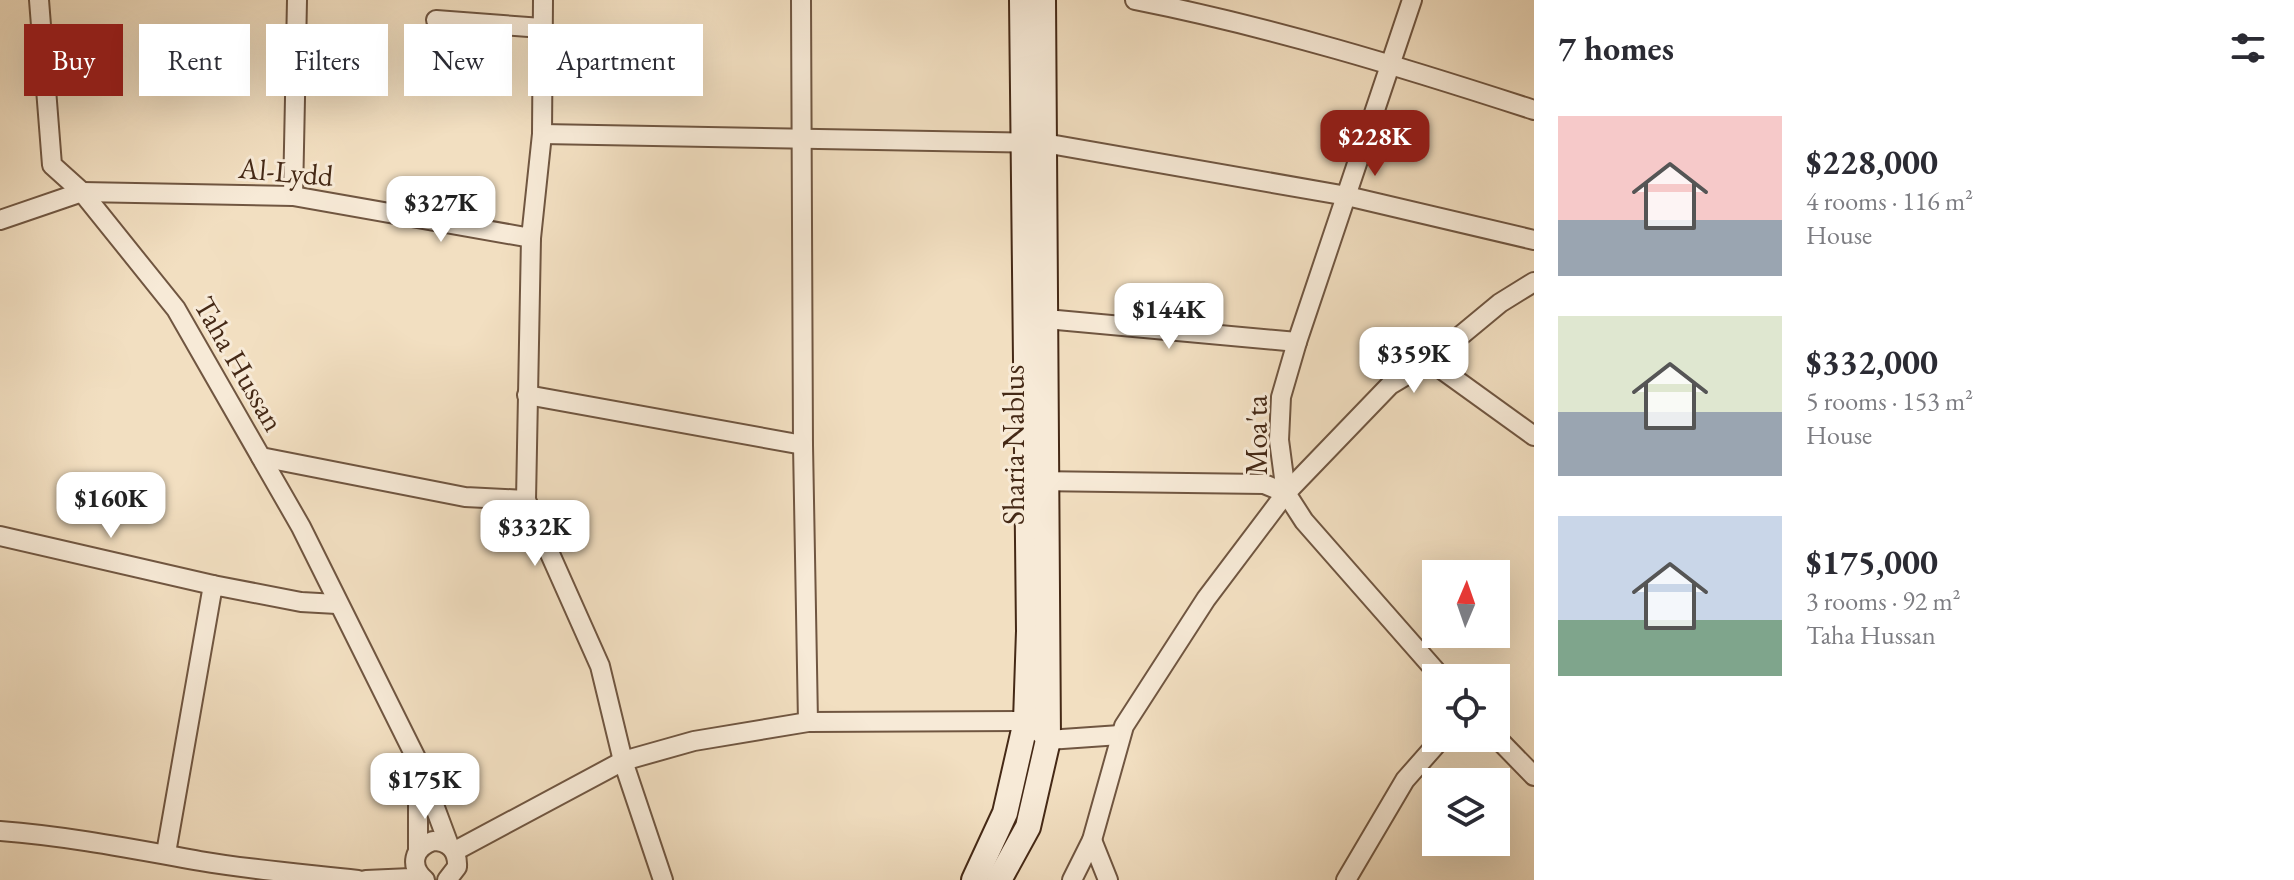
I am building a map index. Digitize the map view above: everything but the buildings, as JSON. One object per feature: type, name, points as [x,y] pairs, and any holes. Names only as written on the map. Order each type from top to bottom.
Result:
[{"type":"main road","name":"Sharia Nablus","points":[[974,880],[1005,813],[1026,721],[1046,319],[1022,0]]},
{"type":"main road","name":"Sharia Nablus","points":[[999,880],[1028,827],[1048,740],[1037,481],[1033,142],[1043,0]]},
{"type":"street","name":"Taha Hussan","points":[[39,0],[52,165],[82,192],[176,309],[301,527],[418,762],[452,861]]},
{"type":"street","points":[[293,196],[297,0]]},
{"type":"street","points":[[542,24],[543,0]]},
{"type":"street","points":[[801,0],[808,722]]},
{"type":"street","points":[[1135,0],[1225,18],[1392,63],[1534,110]]},
{"type":"street","name":"Moa'ta","points":[[1037,481],[1264,484],[1286,493],[1279,440],[1281,397],[1412,0]]},
{"type":"street","points":[[436,20],[528,27]]},
{"type":"street","points":[[542,96],[542,134],[531,238],[526,500],[600,666],[623,761],[663,880]]},
{"type":"street","points":[[542,134],[1033,142],[1347,196],[1534,240]]},
{"type":"street","name":"Al-Lydd","points":[[0,220],[82,192],[293,196],[531,238]]},
{"type":"street","points":[[1072,880],[1092,840],[1120,735],[1206,599],[1286,493],[1390,385],[1430,361],[1500,303],[1534,282]]},
{"type":"street","points":[[1046,319],[1297,342]]},
{"type":"street","points":[[1430,361],[1534,436]]},
{"type":"street","points":[[527,395],[803,445]]},
{"type":"street","points":[[261,457],[465,497],[526,500]]},
{"type":"street","points":[[1286,493],[1304,521],[1430,664]]},
{"type":"street","points":[[0,536],[213,585],[301,602],[337,604]]},
{"type":"street","points":[[166,853],[213,585]]},
{"type":"street","points":[[452,861],[623,761],[694,741],[808,722],[1026,721],[1048,740],[1120,735]]},
{"type":"street","points":[[1510,751],[1534,776]]},
{"type":"street","points":[[1346,880],[1405,780],[1430,752]]},
{"type":"street","points":[[366,880],[422,878],[415,865],[418,849],[418,762]]},
{"type":"street","points":[[0,831],[166,853],[199,870],[358,880]]},
{"type":"street","points":[[1092,840],[1108,880]]},
{"type":"street","points":[[418,849],[433,841],[473,880]]}]
